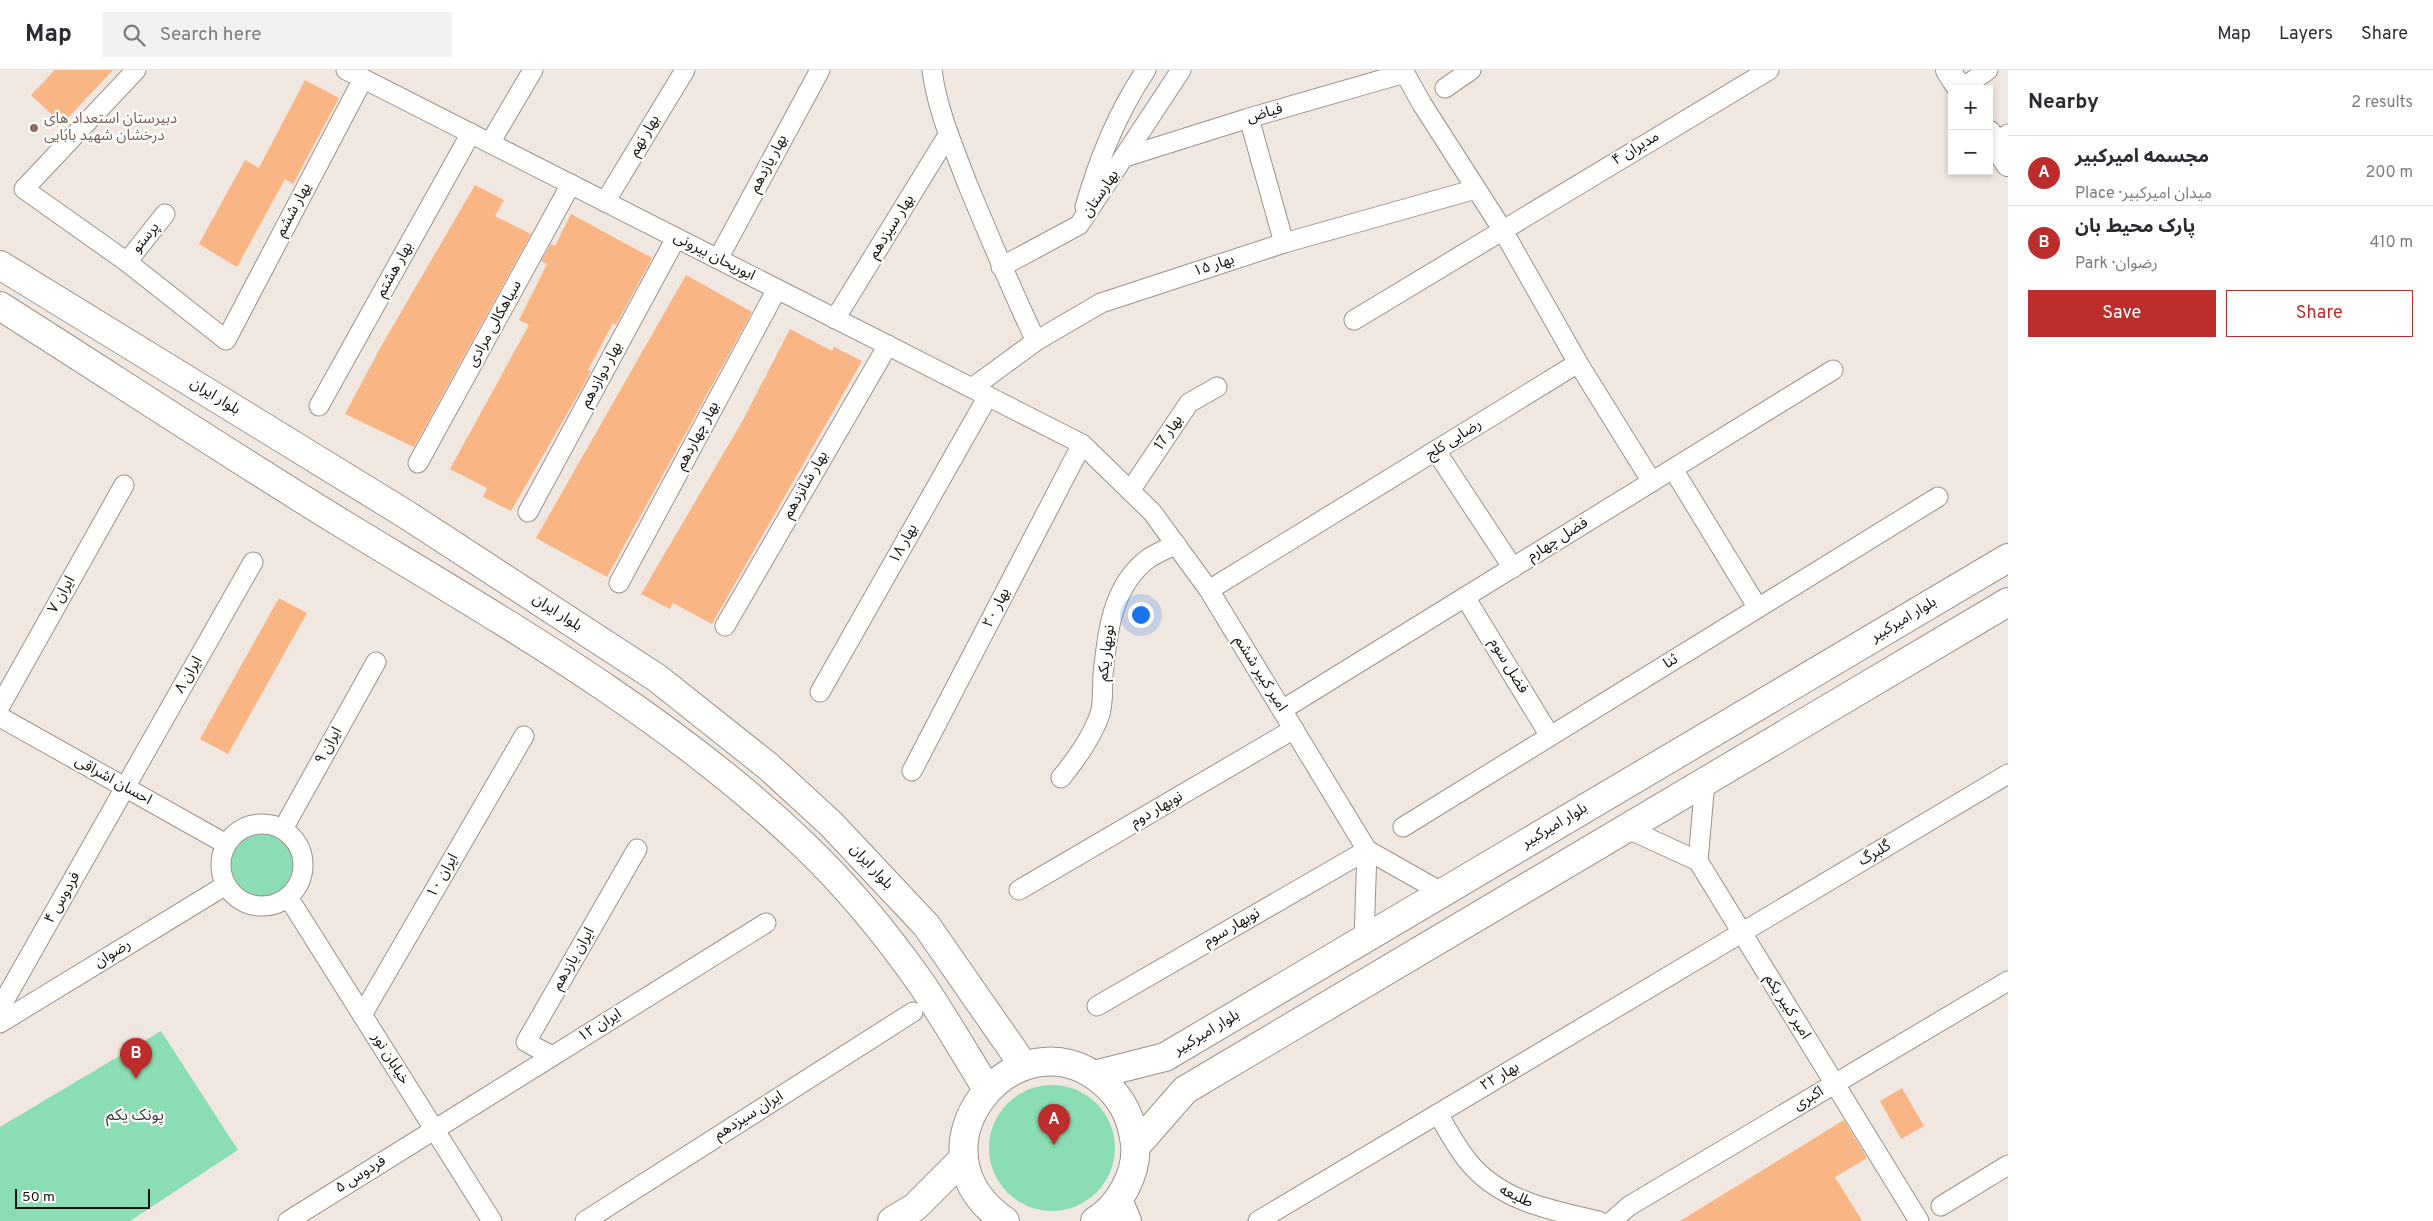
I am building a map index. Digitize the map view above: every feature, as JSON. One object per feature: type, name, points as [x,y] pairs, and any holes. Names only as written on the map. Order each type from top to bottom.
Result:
[{"type":"main road","name":"بلوار ایران","points":[[0,265],[407,515],[657,678],[769,767],[831,824],[926,925],[1024,1066]]},
{"type":"main road","points":[[0,306],[320,510],[582,673],[663,729],[749,794],[805,846],[863,909],[922,985],[987,1089]]},
{"type":"main road","name":"بلوار امیرکبیر","points":[[1094,1074],[1165,1058],[2008,558]]},
{"type":"main road","points":[[1136,1146],[1184,1090],[2008,602]]},
{"type":"main road","points":[[1005,1221],[990,1210],[972,1186],[964,1158],[965,1133],[973,1110],[987,1089],[1024,1066],[1048,1062],[1072,1065],[1094,1074],[1116,1093],[1130,1118],[1136,1146],[1122,1211],[1094,1221]]},
{"type":"main road","points":[[892,1221],[915,1207],[964,1158]]},
{"type":"street","points":[[127,262],[24,189],[136,70]]},
{"type":"street","name":"ابوریحان بیرونی","points":[[346,70],[1082,444]]},
{"type":"street","points":[[490,143],[533,70]]},
{"type":"street","name":"بهار نهم","points":[[605,202],[685,70]]},
{"type":"street","name":"بهار یازدهم","points":[[718,259],[820,70]]},
{"type":"street","points":[[932,70],[937,98],[948,134],[1001,267],[1036,341]]},
{"type":"street","name":"بهارستان","points":[[1079,225],[1098,162],[1126,100],[1146,70]]},
{"type":"street","name":"بهارستان","points":[[1079,225],[1181,70]]},
{"type":"street","points":[[1445,88],[1471,70]]},
{"type":"street","name":"مدیران ۴","points":[[1354,320],[1502,229],[1769,70]]},
{"type":"street","points":[[1948,70],[1957,85]]},
{"type":"street","points":[[1966,85],[1988,70]]},
{"type":"street","points":[[1404,72],[1422,104],[1502,229],[1578,362],[1652,482]]},
{"type":"street","name":"فیاض","points":[[1125,157],[1404,72]]},
{"type":"street","name":"یهار ششم","points":[[127,262],[226,340],[363,79]]},
{"type":"street","points":[[1249,118],[1284,243]]},
{"type":"street","name":"بهار هشتم","points":[[320,406],[471,134]]},
{"type":"street","name":"بهار سیزدهم","points":[[836,318],[948,134]]},
{"type":"street","points":[[1998,136],[2008,164]]},
{"type":"street","name":"سیاهکالی مرادی","points":[[418,463],[572,184]]},
{"type":"street","name":"بهار ۱۵","points":[[980,392],[1036,341],[1101,303],[1284,243],[1476,189]]},
{"type":"street","name":"پرستو","points":[[127,262],[165,214]]},
{"type":"street","points":[[1001,267],[1079,225]]},
{"type":"street","name":"بهار دوازدهم","points":[[528,512],[676,238]]},
{"type":"street","name":"بهار چهاردهم","points":[[619,583],[777,289]]},
{"type":"street","name":"بهار شانزدهم","points":[[725,626],[888,345]]},
{"type":"street","name":"رضایی کلج","points":[[1210,590],[1578,362]]},
{"type":"street","name":"فضل چهارم","points":[[1282,710],[1833,370]]},
{"type":"street","name":"بهار 17","points":[[1130,491],[1189,403],[1217,386]]},
{"type":"street","name":"بهار ۱۸","points":[[820,692],[980,392]]},
{"type":"street","name":"امیر کبیر ششم","points":[[1082,444],[1152,512],[1210,590],[1367,850],[1443,893]]},
{"type":"street","name":"بهار ۲۰","points":[[912,771],[1082,444]]},
{"type":"street","points":[[1436,451],[1513,568]]},
{"type":"street","points":[[1673,469],[1758,608]]},
{"type":"street","name":"ایران ۷","points":[[0,706],[124,485]]},
{"type":"street","name":"ثنا","points":[[1403,827],[1938,497]]},
{"type":"street","name":"نوبهار یکم","points":[[1061,778],[1082,751],[1100,715],[1106,645],[1112,612],[1121,591],[1136,570],[1149,558],[1176,544]]},
{"type":"street","name":"ایران ۸","points":[[125,788],[253,562]]},
{"type":"street","name":"فضل سوم","points":[[1465,597],[1550,736]]},
{"type":"street","name":"ایران ۹","points":[[282,829],[376,662]]},
{"type":"street","name":"احسان اشراقی","points":[[0,717],[226,844]]},
{"type":"street","name":"نوبهار دوم","points":[[1019,890],[1294,729]]},
{"type":"street","name":"ایران ۱۰","points":[[362,1015],[524,736]]},
{"type":"street","name":"گلبرگ","points":[[1742,934],[2008,774]]},
{"type":"street","points":[[1626,828],[1698,861],[1705,781]]},
{"type":"street","name":"فردوس ۴","points":[[0,1008],[125,788]]},
{"type":"street","points":[[257,824],[270,824],[282,829],[293,837],[300,848],[303,861],[302,875],[297,887],[288,897],[275,904],[261,906],[241,900],[226,885],[221,872],[221,858],[226,844],[234,834],[245,827],[257,824]]},
{"type":"street","name":"ایران یازدهم","points":[[552,1056],[526,1042],[637,849]]},
{"type":"street","points":[[1364,940],[1367,850]]},
{"type":"street","name":"نوبهار سوم","points":[[1097,1006],[1367,850]]},
{"type":"street","name":"امیر کبیر یکم","points":[[1698,861],[1919,1221]]},
{"type":"street","name":"رضوان","points":[[0,1023],[226,885]]},
{"type":"street","name":"خیابان نور","points":[[288,897],[492,1221]]},
{"type":"street","name":"ایران ۱۲","points":[[434,1130],[766,923]]},
{"type":"street","name":"بهار ۲۲","points":[[1258,1221],[1742,934]]},
{"type":"street","name":"اکبری","points":[[1612,1221],[1629,1206],[2008,981]]},
{"type":"street","name":"ایران سیزدهم","points":[[585,1221],[913,1012]]},
{"type":"street","name":"طلیعه","points":[[1438,1114],[1467,1160],[1496,1188],[1539,1215],[1599,1221]]},
{"type":"street","name":"فردوس ۵","points":[[288,1221],[434,1130]]},
{"type":"street","points":[[1941,1206],[2008,1165]]},
{"type":"green space","points":[[257,824],[283,827],[299,850],[302,870],[296,887],[284,899],[267,905],[250,904],[234,897],[224,881],[221,868],[222,855],[231,838],[245,828]]},
{"type":"green space","points":[[161,1031],[238,1150],[130,1221],[0,1221],[0,1127]]},
{"type":"green space","points":[[1052,1085],[1076,1089],[1097,1103],[1111,1124],[1115,1148],[1111,1172],[1097,1193],[1076,1207],[1052,1211],[1028,1207],[1007,1193],[993,1172],[989,1148],[993,1124],[1007,1103],[1028,1089]]},
{"type":"building","points":[[55,70],[113,70],[62,124],[31,95]]},
{"type":"building","points":[[305,80],[339,98],[293,184],[285,179],[237,267],[199,244],[245,160],[259,168]]},
{"type":"building","points":[[475,185],[504,200],[495,216],[531,234],[414,447],[345,414],[383,343]]},
{"type":"building","points":[[571,214],[652,258],[616,325],[613,323],[588,370],[591,371],[582,388],[511,511],[483,497],[487,488],[450,469],[529,325],[519,320],[547,264],[541,261],[551,244],[555,246]]},
{"type":"building","points":[[686,275],[752,312],[607,577],[536,538]]},
{"type":"building","points":[[790,329],[832,351],[834,347],[862,361],[712,624],[673,603],[670,609],[641,594],[743,420]]},
{"type":"building","points":[[279,598],[307,613],[228,754],[200,739]]},
{"type":"building","points":[[1902,1088],[1924,1126],[1901,1139],[1880,1101]]},
{"type":"building","points":[[1844,1120],[1867,1158],[1835,1177],[1862,1221],[1680,1221]]},
{"type":"place","name":"دبیرستان استعداد های درخشان شهید بابایی","points":[[34,128]]},
{"type":"place","name":"پارک محیط بان","points":[[136,1079]]},
{"type":"place","name":"مجسمه امیرکبیر","points":[[1054,1145]]},
{"type":"district","name":"پونک یکم","points":[[135,1116]]}]
